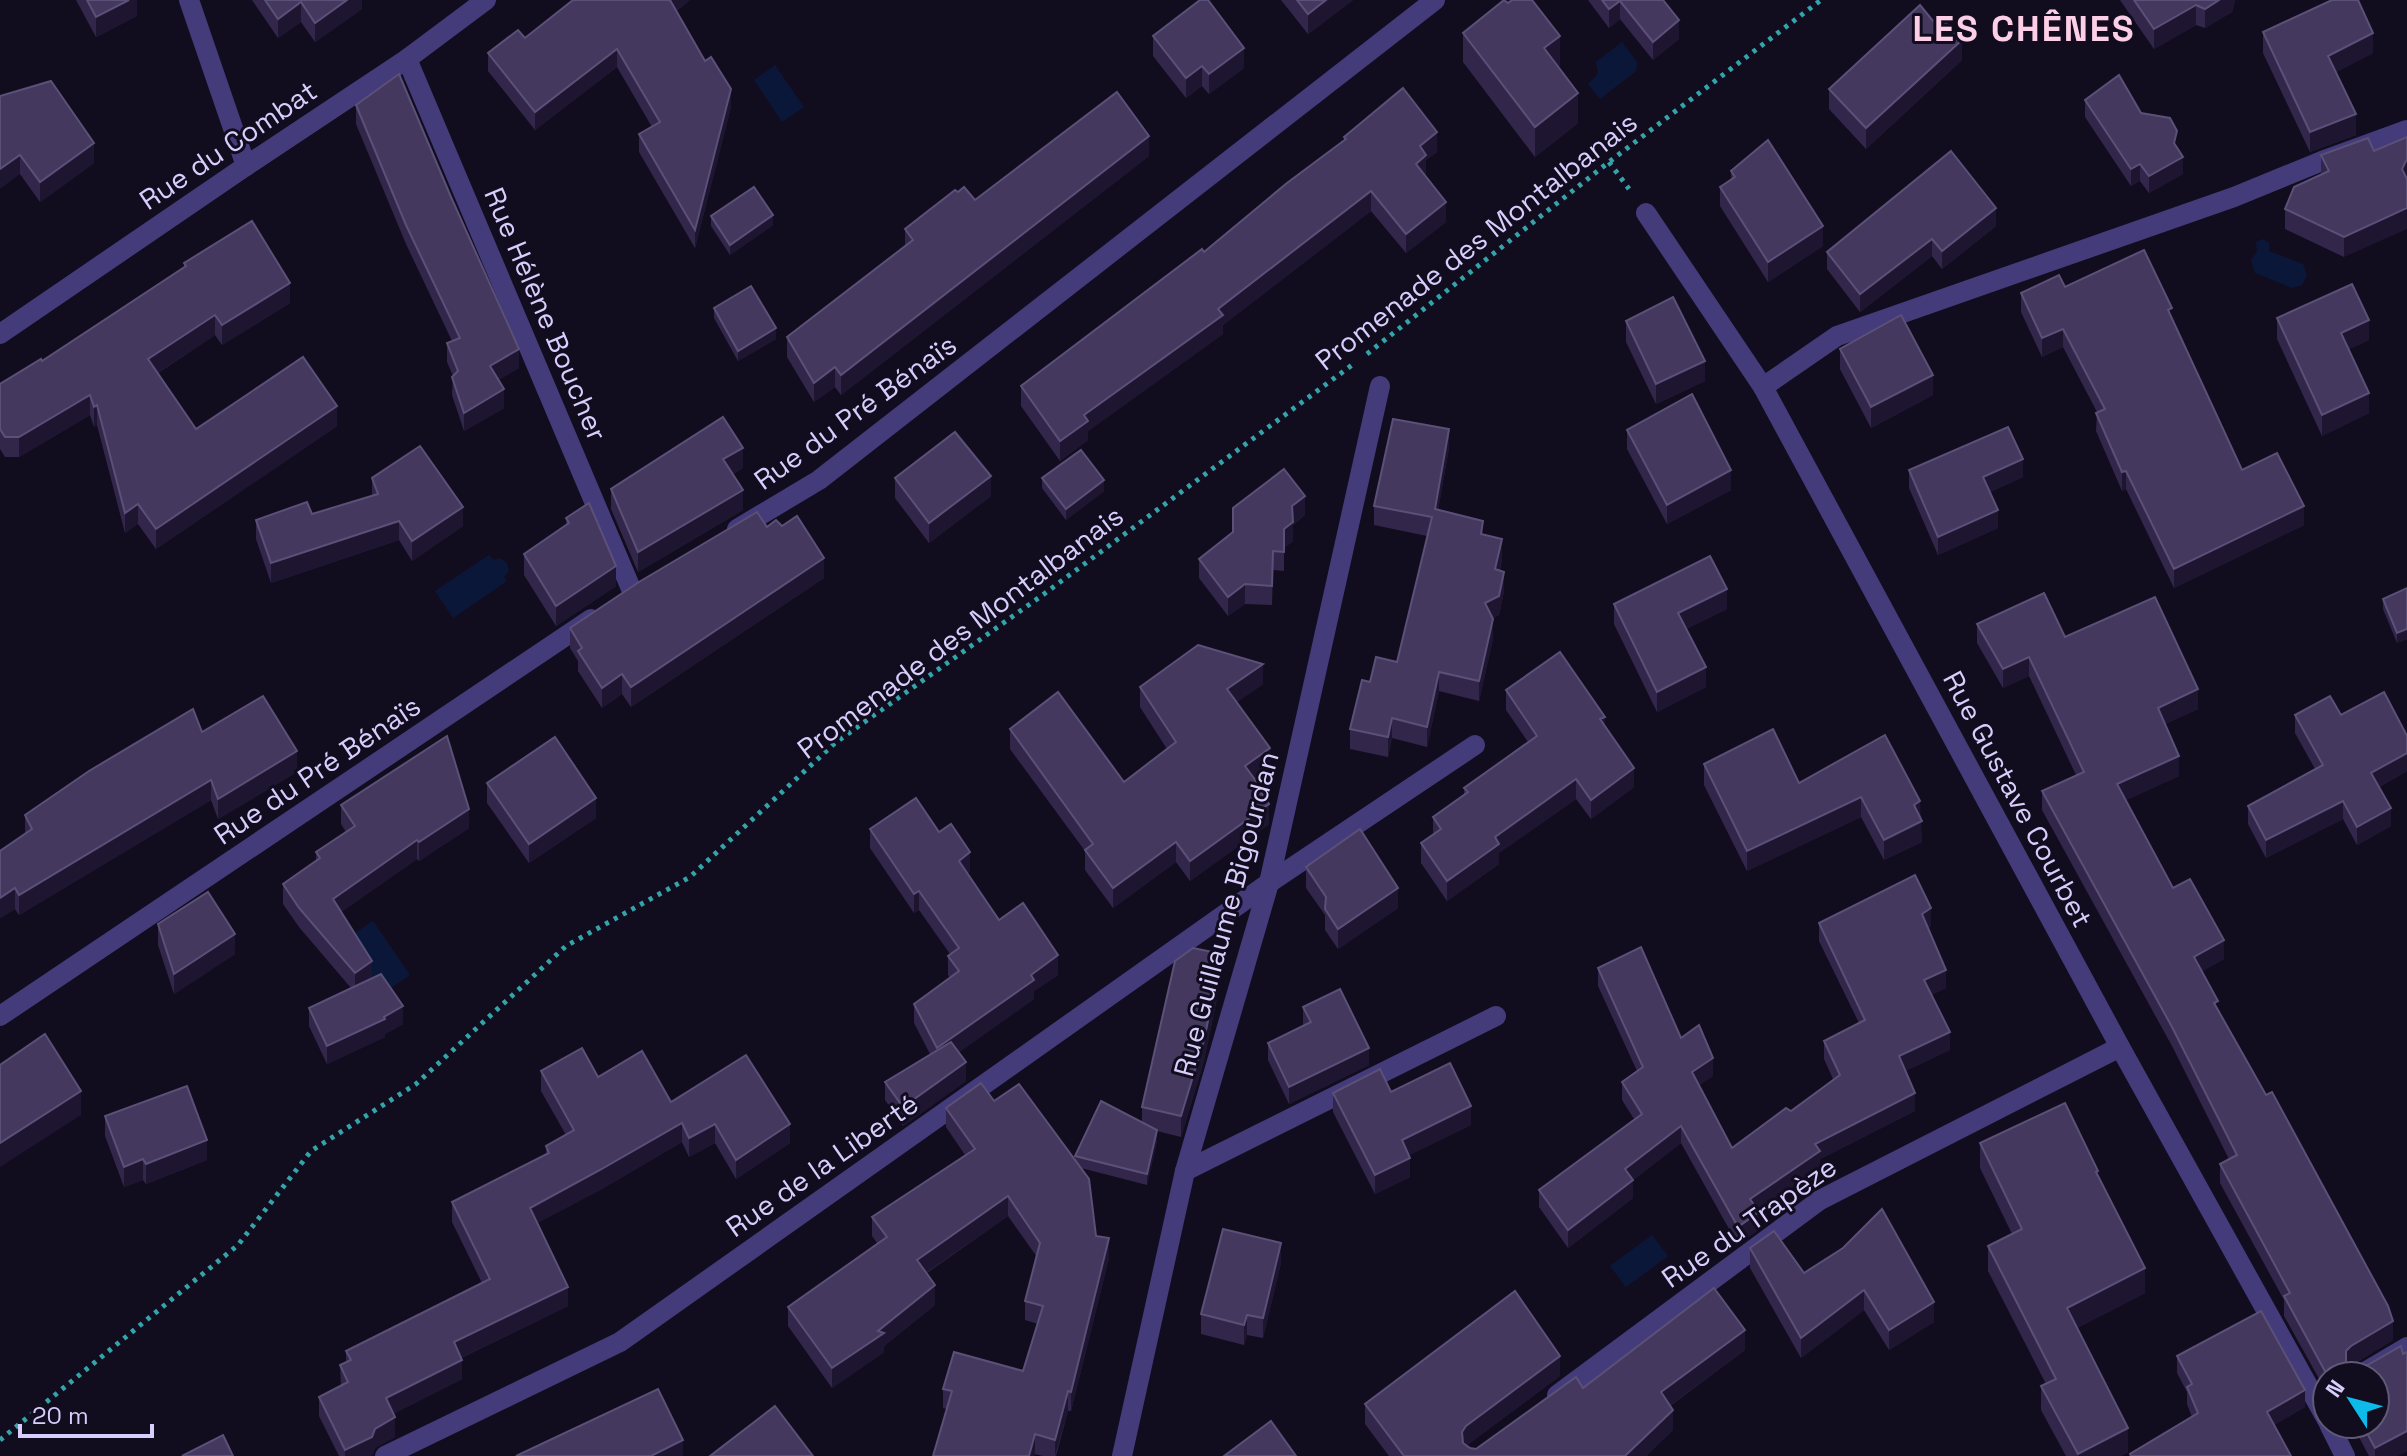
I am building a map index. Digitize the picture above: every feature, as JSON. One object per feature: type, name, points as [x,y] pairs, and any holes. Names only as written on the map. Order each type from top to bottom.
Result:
[{"type":"street","points":[[189,0],[246,166]]},
{"type":"street","name":"Rue du Combat","points":[[0,334],[407,59],[486,0]]},
{"type":"street","name":"Rue du Pré Bénaïs","points":[[726,535],[819,480],[1435,0]]},
{"type":"street","name":"Rue Hélène Boucher","points":[[407,59],[626,596]]},
{"type":"street","points":[[1763,387],[1837,336],[2234,197],[2407,130]]},
{"type":"street","name":"Rue Gustave Courbet","points":[[1646,213],[1763,387],[2120,1047],[2311,1379]]},
{"type":"street","name":"Rue Guillaume Bigourdan","points":[[1122,1456],[1185,1171],[1269,883],[1380,386]]},
{"type":"street","name":"Rue du Pré Bénaïs","points":[[0,1016],[626,596]]},
{"type":"street","name":"Rue de la Liberté","points":[[385,1456],[620,1342],[1269,883],[1475,745]]},
{"type":"street","points":[[1185,1171],[1496,1016]]},
{"type":"street","name":"Rue du Trapèze","points":[[1538,1409],[1820,1200],[2120,1047]]},
{"type":"street","points":[[2385,1360],[2407,1347]]},
{"type":"path","name":"Promenade des Montalbanais","points":[[0,1440],[238,1245],[311,1151],[416,1084],[566,946],[690,877],[835,743],[1044,594],[1387,340],[1609,162],[1821,0]]},
{"type":"water","points":[[1622,42],[1637,62],[1636,71],[1600,99],[1588,84],[1598,74],[1596,62]]},
{"type":"water","points":[[775,65],[804,107],[782,122],[754,80]]},
{"type":"water","points":[[2263,239],[2269,243],[2269,251],[2303,264],[2307,275],[2302,285],[2292,288],[2255,273],[2251,260],[2257,252],[2256,242]]},
{"type":"water","points":[[489,555],[493,560],[500,558],[507,563],[509,571],[504,577],[507,581],[453,618],[435,591]]},
{"type":"water","points":[[373,921],[410,975],[383,993],[347,938]]},
{"type":"water","points":[[1652,1235],[1668,1256],[1626,1287],[1610,1266]]},
{"type":"building","points":[[87,0],[129,0],[96,17]]},
{"type":"building","points":[[265,0],[347,0],[315,23],[301,2],[278,19]]},
{"type":"building","points":[[573,0],[670,0],[705,61],[711,57],[731,89],[695,230],[639,134],[660,122],[617,49],[535,112],[488,53],[518,30],[525,38]]},
{"type":"building","points":[[1200,0],[1208,0],[1244,48],[1209,74],[1202,66],[1186,78],[1153,36]]},
{"type":"building","points":[[1297,0],[1326,0],[1308,14]]},
{"type":"building","points":[[1504,0],[1508,3],[1512,0],[1532,0],[1560,36],[1544,48],[1578,93],[1535,127],[1463,33]]},
{"type":"building","points":[[1602,0],[1663,0],[1679,20],[1653,42],[1620,1],[1609,9]]},
{"type":"building","points":[[2134,0],[2219,0],[2205,9],[2196,5],[2154,29]]},
{"type":"building","points":[[2332,0],[2358,0],[2373,33],[2328,56],[2356,114],[2310,132],[2263,32]]},
{"type":"building","points":[[1920,5],[1933,21],[1940,17],[1962,40],[1866,128],[1829,89]]},
{"type":"building","points":[[399,74],[519,349],[490,366],[504,389],[464,413],[452,377],[458,371],[447,343],[460,338],[406,225],[356,105]]},
{"type":"building","points":[[2119,75],[2141,113],[2170,118],[2177,131],[2174,143],[2183,157],[2149,176],[2140,164],[2131,169],[2085,100]]},
{"type":"building","points":[[51,81],[94,143],[40,182],[20,155],[0,169],[0,96]]},
{"type":"building","points":[[1403,88],[1437,132],[1420,146],[1426,155],[1416,164],[1446,202],[1406,234],[1371,191],[1218,309],[1223,315],[1084,415],[1088,421],[1060,441],[1021,386],[1202,249],[1204,252],[1346,139],[1344,137]]},
{"type":"building","points":[[1117,92],[1149,136],[841,375],[835,367],[814,383],[787,337],[913,240],[905,229],[955,190],[958,192],[964,187],[975,200]]},
{"type":"building","points":[[2407,137],[2407,159],[2402,169],[2407,179],[2407,208],[2344,237],[2285,209],[2294,187],[2329,171],[2321,155],[2368,138],[2374,151]]},
{"type":"building","points":[[1768,140],[1823,226],[1768,262],[1720,187],[1735,177],[1731,171]]},
{"type":"building","points":[[1951,151],[1996,208],[1942,251],[1932,239],[1860,294],[1827,252]]},
{"type":"building","points":[[754,187],[773,215],[730,245],[711,216]]},
{"type":"building","points":[[252,221],[290,283],[222,325],[215,315],[148,359],[196,429],[303,357],[337,406],[156,529],[138,504],[125,513],[97,405],[94,407],[90,395],[19,437],[5,437],[0,429],[0,384],[42,361],[186,266],[184,263]]},
{"type":"building","points":[[2144,250],[2172,308],[2168,310],[2242,470],[2277,453],[2304,506],[2174,569],[2126,471],[2122,472],[2096,413],[2105,409],[2063,329],[2042,338],[2021,293],[2059,275],[2065,287]]},
{"type":"building","points":[[2352,284],[2369,320],[2341,333],[2369,393],[2322,415],[2277,318]]},
{"type":"building","points":[[751,286],[776,328],[738,351],[714,308]]},
{"type":"building","points":[[1673,297],[1705,361],[1656,384],[1626,321]]},
{"type":"building","points":[[1901,315],[1933,375],[1871,407],[1840,349]]},
{"type":"building","points":[[1692,394],[1731,470],[1667,505],[1627,430]]},
{"type":"building","points":[[723,417],[743,448],[723,459],[743,490],[638,552],[611,489]]},
{"type":"building","points":[[1393,419],[1449,429],[1435,509],[1483,521],[1481,534],[1502,539],[1495,569],[1504,572],[1499,596],[1485,603],[1493,619],[1479,681],[1439,672],[1427,727],[1392,718],[1388,737],[1350,729],[1362,680],[1370,682],[1376,657],[1397,662],[1432,517],[1374,506]]},
{"type":"building","points":[[2008,427],[2023,459],[1983,477],[1998,510],[1938,537],[1909,470]]},
{"type":"building","points":[[955,432],[991,476],[929,523],[895,478]]},
{"type":"building","points":[[420,446],[463,507],[412,541],[399,521],[271,563],[256,520],[307,502],[312,514],[378,494],[372,478]]},
{"type":"building","points":[[1081,450],[1104,480],[1066,509],[1042,478]]},
{"type":"building","points":[[1284,469],[1305,496],[1292,506],[1293,522],[1284,529],[1284,552],[1273,551],[1272,586],[1245,584],[1228,597],[1199,559],[1233,532],[1233,508]]},
{"type":"building","points":[[589,503],[616,566],[556,606],[524,554],[569,523],[566,518]]},
{"type":"building","points":[[757,512],[767,527],[776,520],[782,526],[797,516],[824,558],[631,687],[622,674],[602,688],[578,651],[582,648],[570,628],[639,582]]},
{"type":"building","points":[[1710,556],[1727,589],[1678,613],[1706,667],[1657,692],[1614,604]]},
{"type":"building","points":[[2407,588],[2407,629],[2397,633],[2383,599]]},
{"type":"building","points":[[2044,593],[2065,637],[2155,597],[2198,689],[2158,708],[2179,756],[2117,784],[2173,888],[2190,879],[2224,940],[2194,957],[2218,1001],[2214,1003],[2266,1095],[2272,1092],[2388,1306],[2393,1321],[2351,1346],[2346,1351],[2346,1360],[2319,1360],[2284,1296],[2290,1293],[2220,1164],[2237,1155],[2172,1027],[2042,791],[2084,772],[2029,657],[2003,669],[1977,624]]},
{"type":"building","points":[[1198,645],[1263,664],[1227,689],[1270,748],[1245,766],[1269,804],[1190,861],[1176,842],[1113,888],[1085,850],[1093,844],[1010,729],[1058,692],[1124,782],[1176,742],[1140,687]]},
{"type":"building","points":[[1560,652],[1605,717],[1600,719],[1634,768],[1591,800],[1576,779],[1495,837],[1499,844],[1447,881],[1421,843],[1441,829],[1433,817],[1468,792],[1464,788],[1537,736],[1506,690]]},
{"type":"building","points":[[2384,692],[2407,736],[2407,753],[2371,773],[2391,808],[2357,827],[2343,801],[2266,840],[2248,806],[2323,765],[2295,715],[2330,696],[2341,715]]},
{"type":"building","points":[[263,696],[297,751],[218,799],[211,780],[19,895],[15,888],[0,898],[0,851],[32,829],[25,815],[89,771],[193,709],[202,732]]},
{"type":"building","points":[[1773,729],[1799,783],[1885,735],[1920,801],[1914,805],[1922,821],[1884,840],[1861,797],[1747,851],[1704,764]]},
{"type":"building","points":[[447,736],[469,809],[419,842],[417,840],[333,899],[372,961],[355,973],[299,908],[283,884],[320,858],[316,852],[355,826],[341,805]]},
{"type":"building","points":[[555,737],[596,798],[529,844],[487,783]]},
{"type":"building","points":[[916,798],[939,832],[951,824],[970,852],[959,861],[999,920],[1023,903],[1058,955],[1031,975],[1034,980],[937,1048],[914,1004],[959,971],[948,956],[959,948],[919,891],[914,894],[870,829]]},
{"type":"building","points":[[1360,829],[1398,888],[1338,929],[1325,909],[1326,897],[1306,867]]},
{"type":"building","points":[[1915,875],[1931,908],[1922,914],[1946,970],[1924,980],[1950,1032],[1899,1056],[1915,1093],[1815,1144],[1820,1151],[1750,1199],[1759,1212],[1738,1227],[1681,1126],[1625,1169],[1633,1180],[1568,1230],[1539,1190],[1642,1114],[1622,1082],[1643,1067],[1598,968],[1641,947],[1681,1038],[1699,1025],[1713,1058],[1692,1072],[1732,1148],[1786,1108],[1791,1111],[1840,1075],[1824,1041],[1865,1020],[1819,923]]},
{"type":"building","points":[[208,892],[235,934],[174,974],[158,924]]},
{"type":"building","points":[[1193,948],[1222,954],[1204,1040],[1181,1116],[1142,1107],[1175,961]]},
{"type":"building","points":[[381,974],[403,1006],[385,1019],[327,1046],[309,1008]]},
{"type":"building","points":[[1340,989],[1369,1048],[1289,1087],[1268,1043],[1311,1022],[1303,1007]]},
{"type":"building","points":[[45,1034],[81,1091],[0,1143],[0,1065]]},
{"type":"building","points":[[951,1042],[966,1062],[903,1107],[885,1082]]},
{"type":"building","points":[[582,1048],[598,1077],[642,1051],[671,1102],[746,1055],[790,1124],[736,1160],[715,1124],[689,1138],[682,1123],[530,1208],[568,1287],[454,1342],[462,1360],[386,1398],[395,1417],[375,1429],[372,1437],[345,1450],[319,1397],[348,1382],[340,1365],[351,1360],[346,1351],[490,1279],[452,1202],[549,1153],[546,1146],[574,1130],[541,1071]]},
{"type":"building","points":[[1450,1063],[1471,1106],[1402,1140],[1410,1158],[1375,1175],[1333,1093],[1380,1069],[1391,1092]]},
{"type":"building","points":[[981,1083],[994,1101],[1019,1084],[1089,1179],[1096,1236],[1109,1238],[1071,1392],[1068,1391],[1055,1440],[1035,1434],[1029,1456],[933,1456],[952,1391],[943,1389],[954,1352],[1023,1371],[1043,1306],[1025,1301],[1040,1243],[1008,1196],[917,1260],[935,1285],[878,1331],[884,1333],[832,1368],[788,1307],[887,1237],[872,1217],[975,1149],[946,1108]]},
{"type":"building","points":[[187,1086],[207,1140],[146,1164],[143,1159],[124,1167],[105,1116]]},
{"type":"building","points":[[1101,1101],[1157,1130],[1147,1174],[1075,1156]]},
{"type":"building","points":[[2065,1103],[2145,1268],[2067,1308],[2128,1428],[2078,1454],[2041,1386],[2056,1379],[1988,1246],[2022,1229],[1980,1143]]},
{"type":"building","points":[[1882,1209],[1934,1302],[1889,1330],[1864,1290],[1801,1338],[1750,1248],[1774,1231],[1804,1273],[1843,1248]]},
{"type":"building","points":[[1223,1229],[1281,1243],[1263,1318],[1247,1315],[1244,1325],[1201,1314]]},
{"type":"building","points":[[1714,1288],[1745,1330],[1661,1392],[1673,1410],[1625,1456],[1404,1456],[1365,1404],[1515,1291],[1560,1356],[1466,1426],[1462,1432],[1463,1443],[1476,1449],[1576,1377],[1583,1388]]},
{"type":"building","points":[[2261,1311],[2305,1390],[2267,1412],[2291,1456],[2131,1456],[2198,1413],[2187,1387],[2192,1384],[2177,1356]]},
{"type":"building","points":[[2401,1346],[2403,1354],[2407,1352],[2407,1431],[2391,1440],[2391,1360],[2376,1360]]},
{"type":"building","points":[[658,1389],[683,1440],[651,1456],[516,1456]]},
{"type":"building","points":[[775,1406],[813,1456],[710,1456]]},
{"type":"building","points":[[1271,1421],[1296,1456],[1224,1456]]},
{"type":"building","points":[[223,1435],[233,1456],[182,1456]]},
{"type":"building","points":[[2371,1440],[2390,1440],[2375,1448]]},
{"type":"district","name":"LES CHÊNES","points":[[2024,29]]}]
